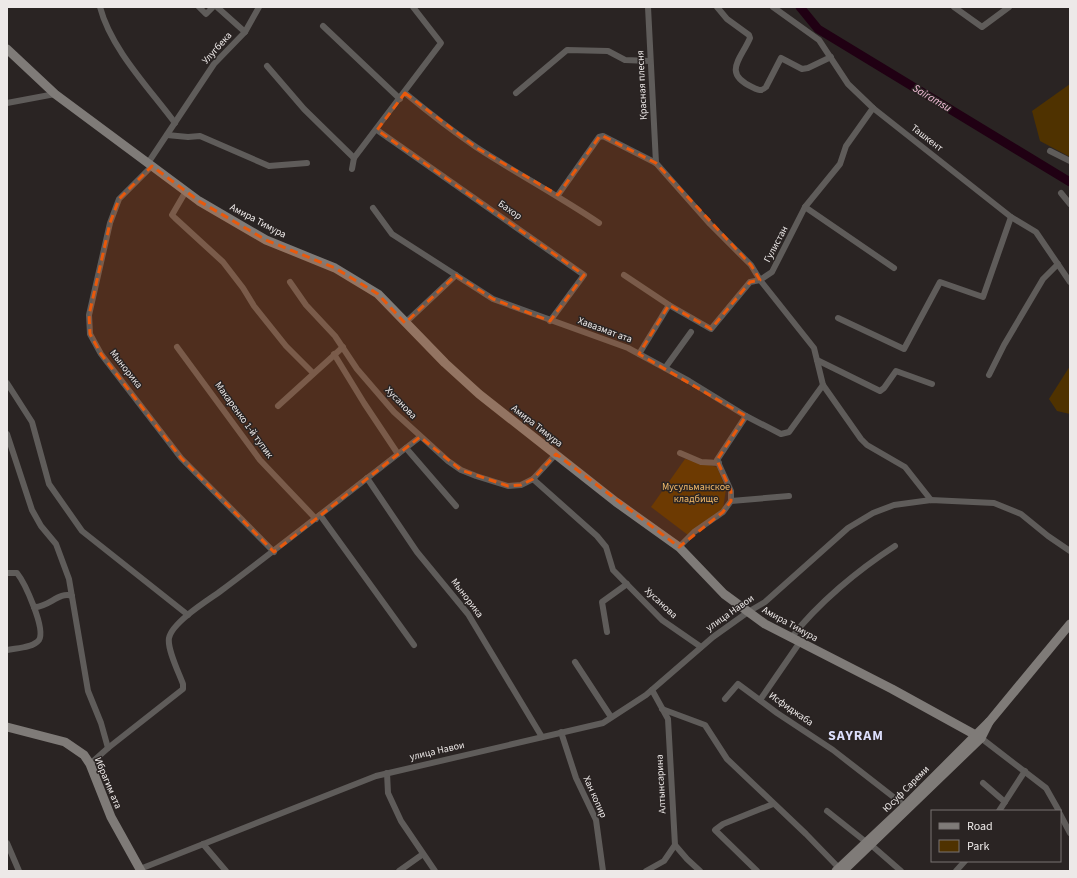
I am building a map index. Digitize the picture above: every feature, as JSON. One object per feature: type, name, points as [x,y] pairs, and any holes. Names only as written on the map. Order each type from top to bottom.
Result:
[{"type":"street","points":[[100,7],[104,23],[117,45],[175,123]]},
{"type":"street","points":[[199,7],[206,14],[212,7]]},
{"type":"street","points":[[217,7],[244,32]]},
{"type":"street","name":"Улугбека","points":[[150,164],[167,135],[214,64],[244,32],[259,7]]},
{"type":"street","points":[[352,169],[354,158],[405,93],[441,43],[413,7]]},
{"type":"street","name":"Красная плесня","points":[[648,7],[656,163]]},
{"type":"street","points":[[717,7],[727,19],[749,35],[750,38],[737,60],[735,71],[739,79],[759,91],[766,87],[781,58],[802,69],[808,68],[831,57]]},
{"type":"street","name":"Ташкент","points":[[773,7],[820,40],[848,84],[873,108],[1011,217],[1036,232],[1070,282]]},
{"type":"street","points":[[954,7],[982,27],[1009,7]]},
{"type":"street","points":[[323,26],[400,99]]},
{"type":"street","name":"Амира Тимура","points":[[7,49],[55,94],[186,191],[266,240],[335,268],[378,294],[445,363],[479,394],[678,547],[724,594],[748,612],[765,624],[978,736],[1046,788],[1058,810]]},
{"type":"street","points":[[516,93],[567,50],[608,51],[625,60],[650,61]]},
{"type":"street","points":[[267,66],[304,109],[354,158]]},
{"type":"street","points":[[405,93],[440,122],[477,148],[558,195],[599,223]]},
{"type":"street","points":[[7,103],[55,94]]},
{"type":"street","name":"Гулистан","points":[[624,275],[669,305],[711,329],[750,282],[760,280],[772,272],[805,207],[840,164],[846,146],[873,108]]},
{"type":"street","name":"Бахор","points":[[377,130],[584,275],[550,321]]},
{"type":"street","points":[[167,135],[188,137],[200,136],[269,166],[307,163]]},
{"type":"street","points":[[558,195],[599,137],[603,136],[656,163],[710,224],[751,265],[760,280],[814,348],[822,385],[864,443],[905,467],[931,500]]},
{"type":"street","points":[[1050,150],[1070,161]]},
{"type":"street","name":"Мынорика","points":[[150,164],[120,199],[110,223],[89,315],[90,334],[101,354],[181,458],[274,552]]},
{"type":"street","points":[[186,191],[172,215],[223,262],[243,288],[254,306],[286,346],[313,373]]},
{"type":"street","points":[[1061,193],[1070,204]]},
{"type":"street","points":[[805,207],[894,268]]},
{"type":"street","name":"Хавазмат ата","points":[[373,208],[392,234],[493,299],[550,321],[628,348],[689,381],[746,416],[782,434],[789,432],[822,385]]},
{"type":"street","points":[[838,318],[904,349],[940,282],[983,297],[1011,217]]},
{"type":"street","points":[[989,375],[1004,345],[1044,279],[1058,264]]},
{"type":"street","points":[[406,323],[456,275]]},
{"type":"street","name":"Хусанова","points":[[290,282],[306,305],[343,347],[357,369],[394,412],[420,437],[461,470],[508,486],[521,485],[533,479],[556,454]]},
{"type":"street","points":[[639,354],[669,305]]},
{"type":"street","points":[[665,368],[691,332]]},
{"type":"street","name":"Макаренко 1-й тупик","points":[[177,347],[260,460],[318,517],[414,645]]},
{"type":"street","points":[[278,406],[343,347]]},
{"type":"street","points":[[334,354],[398,454]]},
{"type":"street","points":[[817,360],[880,391],[884,388],[896,371],[932,384]]},
{"type":"street","points":[[7,383],[32,422],[49,484],[82,531],[188,615]]},
{"type":"street","points":[[678,547],[694,532],[723,512],[731,500],[731,491],[717,460],[746,416]]},
{"type":"street","points":[[7,434],[32,510],[41,526],[56,544],[69,579],[88,691],[101,723],[108,748]]},
{"type":"street","points":[[90,764],[183,689],[183,684],[169,646],[169,637],[173,630],[188,615],[274,552],[420,437]]},
{"type":"street","points":[[406,448],[456,506]]},
{"type":"street","points":[[680,453],[701,462],[719,463]]},
{"type":"street","name":"Мынорика","points":[[368,478],[417,552],[468,614],[542,737]]},
{"type":"street","name":"Хусанова","points":[[533,479],[597,536],[606,548],[613,570],[662,620],[701,648]]},
{"type":"street","points":[[731,500],[789,496]]},
{"type":"street","name":"улица Навои","points":[[140,870],[387,773],[603,723],[652,690],[701,648],[748,612],[765,602],[848,528],[873,513],[894,505],[931,500],[994,503],[1017,511],[1048,536],[1070,551]]},
{"type":"street","points":[[791,638],[799,628],[840,589],[874,560],[894,546]]},
{"type":"street","points":[[7,573],[17,573],[21,578],[34,607],[41,636],[38,641],[32,645],[7,650]]},
{"type":"street","points":[[607,632],[602,602],[627,584]]},
{"type":"street","points":[[34,607],[45,606],[63,595],[67,594],[72,596]]},
{"type":"street","name":"Юсуф Сареми","points":[[839,870],[978,736],[1070,624]]},
{"type":"street","points":[[760,700],[800,642]]},
{"type":"street","points":[[575,662],[611,718]]},
{"type":"street","name":"Исфиджаба","points":[[725,698],[738,684],[833,750],[905,806]]},
{"type":"street","name":"Алтынсарина","points":[[652,690],[668,719],[675,845]]},
{"type":"street","points":[[662,709],[705,725],[727,759],[839,870]]},
{"type":"street","name":"Ибрагим ата","points":[[7,727],[65,742],[84,755],[90,764],[111,817],[140,870]]},
{"type":"street","name":"Хан копир","points":[[561,732],[576,778],[596,820],[603,871]]},
{"type":"street","name":"Юсуф Сареми","points":[[868,843],[978,736]]},
{"type":"street","points":[[1001,810],[1025,771]]},
{"type":"street","points":[[387,773],[388,793],[401,821],[435,871]]},
{"type":"street","points":[[983,783],[1005,802]]},
{"type":"street","points":[[757,871],[715,830],[723,824],[773,804]]},
{"type":"street","points":[[827,811],[901,871]]},
{"type":"street","points":[[1061,816],[1070,833]]},
{"type":"street","points":[[7,843],[19,871]]},
{"type":"street","points":[[203,844],[226,871]]},
{"type":"street","points":[[646,871],[664,861],[675,845],[700,871]]},
{"type":"street","points":[[399,871],[423,854]]},
{"type":"street","points":[[956,871],[964,862]]},
{"type":"highlighted area","points":[[405,93],[477,148],[558,195],[599,137],[603,136],[656,163],[751,265],[760,280],[750,282],[711,329],[669,305],[639,354],[746,416],[717,460],[731,491],[731,501],[723,512],[679,547],[556,454],[533,479],[521,485],[508,486],[461,470],[420,437],[274,552],[181,458],[101,354],[90,334],[89,315],[110,223],[119,199],[152,166],[199,201],[266,240],[335,268],[378,294],[405,323],[456,275],[493,299],[550,321],[584,275],[377,130]]},
{"type":"green space","points":[[1070,84],[1070,157],[1040,141],[1032,111]]},
{"type":"green space","points":[[1070,366],[1070,414],[1057,411],[1049,399]]},
{"type":"green space","name":"Мусульманское кладбище","points":[[685,459],[717,467],[726,489],[723,509],[688,535],[651,507]]},
{"type":"waterway","name":"Sairamsu","points":[[800,7],[818,29],[1070,182]]},
{"type":"district","name":"SAYRAM","points":[[856,736]]}]
